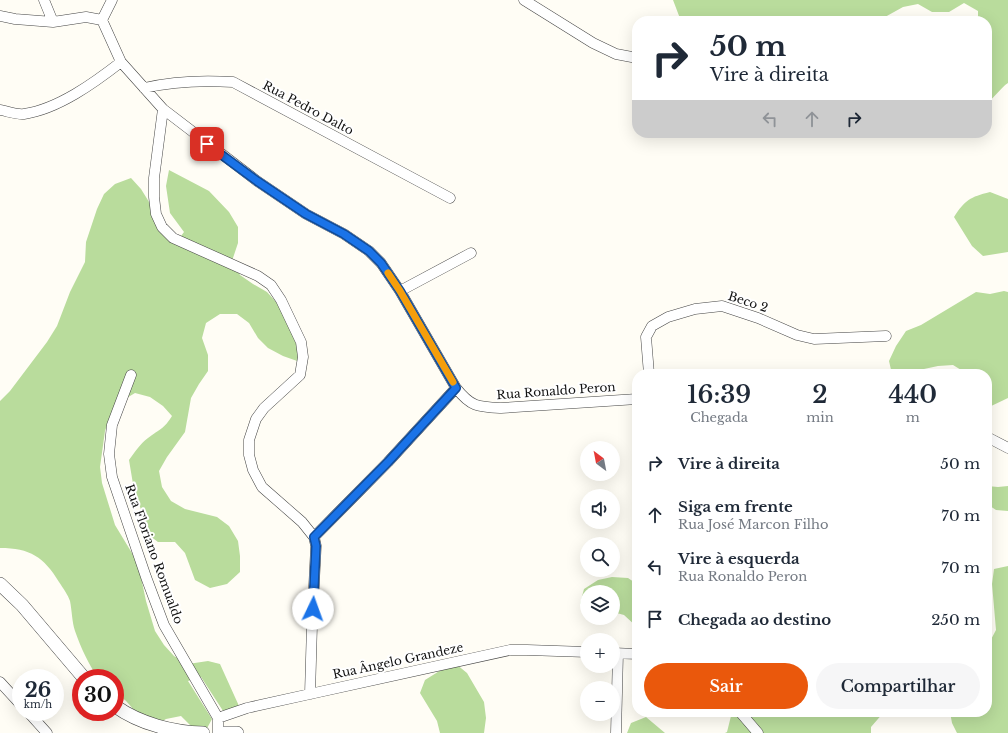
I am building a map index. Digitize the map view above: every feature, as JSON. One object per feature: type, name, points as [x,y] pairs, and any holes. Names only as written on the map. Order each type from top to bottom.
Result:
[{"type":"street","points":[[44,0],[53,22]]},
{"type":"street","points":[[0,16],[15,19],[53,22],[86,17],[102,20],[112,0]]},
{"type":"street","points":[[524,0],[593,44],[616,54],[632,57]]},
{"type":"street","name":"Rua Ronaldo Peron","points":[[102,20],[121,62],[163,109],[257,181],[306,214],[344,234],[369,251],[381,263],[400,291],[456,388],[462,396],[472,404],[483,407],[500,408],[632,399]]},
{"type":"street","points":[[0,110],[22,114],[44,109],[73,95],[105,75],[121,62]]},
{"type":"street","name":"Rua Pedro Dalto","points":[[144,88],[163,84],[206,80],[233,82],[450,198]]},
{"type":"street","points":[[163,109],[154,178],[156,214],[162,227],[173,238],[258,276],[271,285],[281,300],[300,342],[303,357],[300,374],[264,408],[256,419],[249,440],[249,455],[253,470],[262,487],[302,522],[314,537],[316,546],[310,694]]},
{"type":"street","points":[[400,291],[471,253]]},
{"type":"street","name":"Beco 2","points":[[649,369],[646,336],[652,326],[668,318],[695,309],[722,306],[758,318],[797,335],[814,339],[886,336]]},
{"type":"street","name":"Rua Floriano Romualdo","points":[[131,376],[112,425],[109,454],[112,477],[164,625],[218,718]]},
{"type":"street","points":[[314,537],[388,462],[456,388]]},
{"type":"street","points":[[992,440],[1008,448]]},
{"type":"street","points":[[0,584],[22,605],[76,669]]},
{"type":"street","name":"Rua Ângelo Grandeze","points":[[218,718],[247,708],[510,650],[580,652]]},
{"type":"street","points":[[620,653],[632,654]]},
{"type":"street","points":[[616,673],[616,733]]},
{"type":"street","points":[[0,682],[12,695]]},
{"type":"street","points":[[124,712],[155,725],[190,733],[203,733]]},
{"type":"street","points":[[744,717],[758,733]]},
{"type":"street","points":[[218,718],[218,733]]},
{"type":"street","points":[[36,721],[47,733]]},
{"type":"street","points":[[224,733],[237,733]]},
{"type":"green space","points":[[673,0],[1008,0],[1008,83],[992,99],[992,16],[978,16],[978,11],[964,3],[949,12],[932,12],[918,4],[903,7],[887,16],[679,16]]},
{"type":"green space","points":[[169,170],[209,191],[229,212],[238,227],[238,243],[232,261],[240,275],[267,292],[277,303],[300,346],[300,362],[283,356],[268,348],[258,338],[249,323],[237,314],[220,314],[206,323],[202,338],[208,355],[208,371],[191,398],[185,432],[159,471],[162,487],[171,501],[185,509],[217,517],[229,526],[238,541],[240,572],[227,584],[210,588],[195,580],[185,553],[175,542],[158,542],[146,533],[144,518],[134,490],[129,460],[142,443],[164,426],[172,416],[163,406],[150,397],[135,393],[120,402],[111,414],[105,431],[100,467],[102,483],[115,525],[138,563],[146,601],[155,631],[164,645],[174,656],[188,664],[208,661],[220,664],[239,706],[227,717],[201,677],[188,681],[212,719],[205,732],[192,727],[181,716],[166,719],[154,726],[140,718],[124,699],[124,669],[92,669],[75,631],[69,599],[48,566],[42,560],[28,552],[11,548],[0,548],[0,401],[10,391],[47,342],[57,326],[70,292],[85,262],[86,242],[97,209],[104,194],[115,184],[131,178],[141,189],[159,218],[165,234],[175,244],[184,232],[170,213],[166,186]]},
{"type":"green space","points":[[990,192],[1008,199],[1008,252],[983,256],[972,246],[954,217],[961,207],[969,200]]},
{"type":"green space","points":[[1004,291],[1008,292],[1008,398],[992,406],[992,369],[960,369],[953,365],[924,369],[891,369],[889,361],[896,346],[906,331],[921,325],[976,292],[990,294]]},
{"type":"green space","points":[[992,486],[1008,486],[1008,511],[996,510],[992,507]]},
{"type":"green space","points":[[1008,566],[1008,733],[957,733],[951,717],[992,717],[992,638],[996,630],[992,584],[994,569]]},
{"type":"green space","points":[[612,577],[628,578],[632,581],[632,622],[624,615],[620,614],[620,585],[590,585],[598,580]]},
{"type":"green space","points":[[456,664],[467,673],[484,702],[486,718],[484,733],[440,733],[437,721],[420,693],[425,680],[441,670]]},
{"type":"green space","points":[[646,717],[665,733],[627,733],[631,723]]},
{"type":"green space","points":[[731,717],[880,717],[871,727],[871,733],[725,733],[727,732]]},
{"type":"slow traffic","points":[[388,273],[453,382]]},
{"type":"route","points":[[207,144],[257,181],[306,214],[344,234],[369,251],[381,263],[400,291],[456,388],[388,462],[314,537],[316,546],[313,609]]}]
